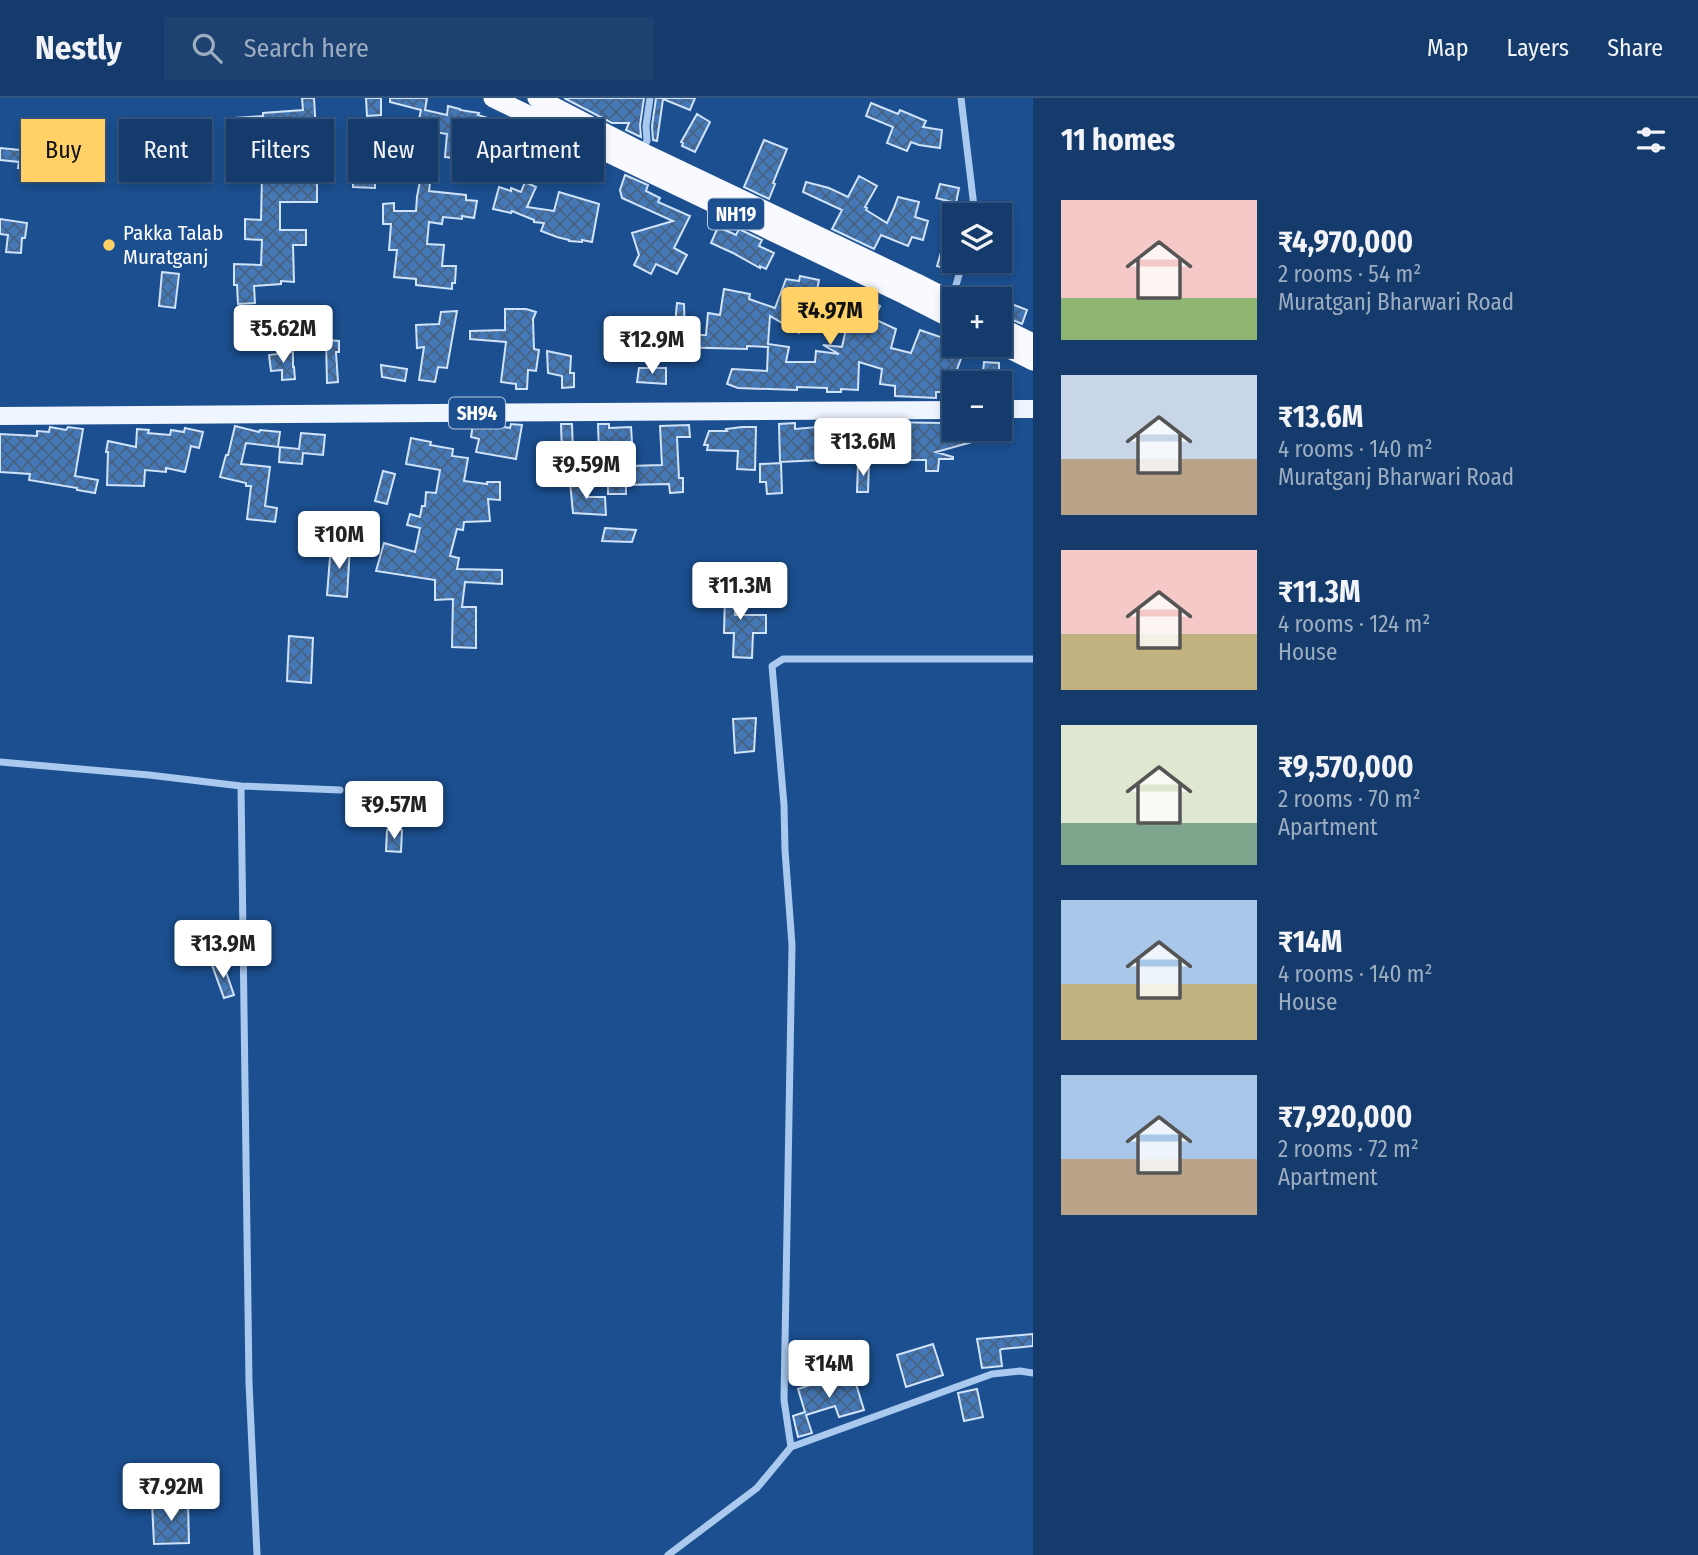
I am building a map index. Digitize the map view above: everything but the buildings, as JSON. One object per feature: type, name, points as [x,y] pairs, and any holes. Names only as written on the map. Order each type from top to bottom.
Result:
[{"type":"highway","name":"NH19","points":[[493,98],[637,159],[893,289],[942,306]]},
{"type":"highway","name":"NH19","points":[[537,98],[637,159]]},
{"type":"highway","points":[[1012,332],[1033,343]]},
{"type":"highway","points":[[1012,350],[1033,361]]},
{"type":"main road","points":[[1012,409],[1033,409]]},
{"type":"main road","name":"SH94","points":[[0,416],[942,410]]},
{"type":"street","points":[[637,159],[647,141],[650,98]]},
{"type":"street","points":[[961,98],[974,203]]},
{"type":"street","points":[[791,1447],[784,1400],[792,945],[772,666],[783,659],[1033,659]]},
{"type":"street","points":[[0,762],[241,786],[340,790]]},
{"type":"street","points":[[241,786],[249,1383],[257,1555]]},
{"type":"street","points":[[668,1555],[757,1488],[791,1447],[992,1374],[1020,1371],[1033,1373]]},
{"type":"place","name":"Pakka Talab Muratganj","points":[[109,245]]}]
